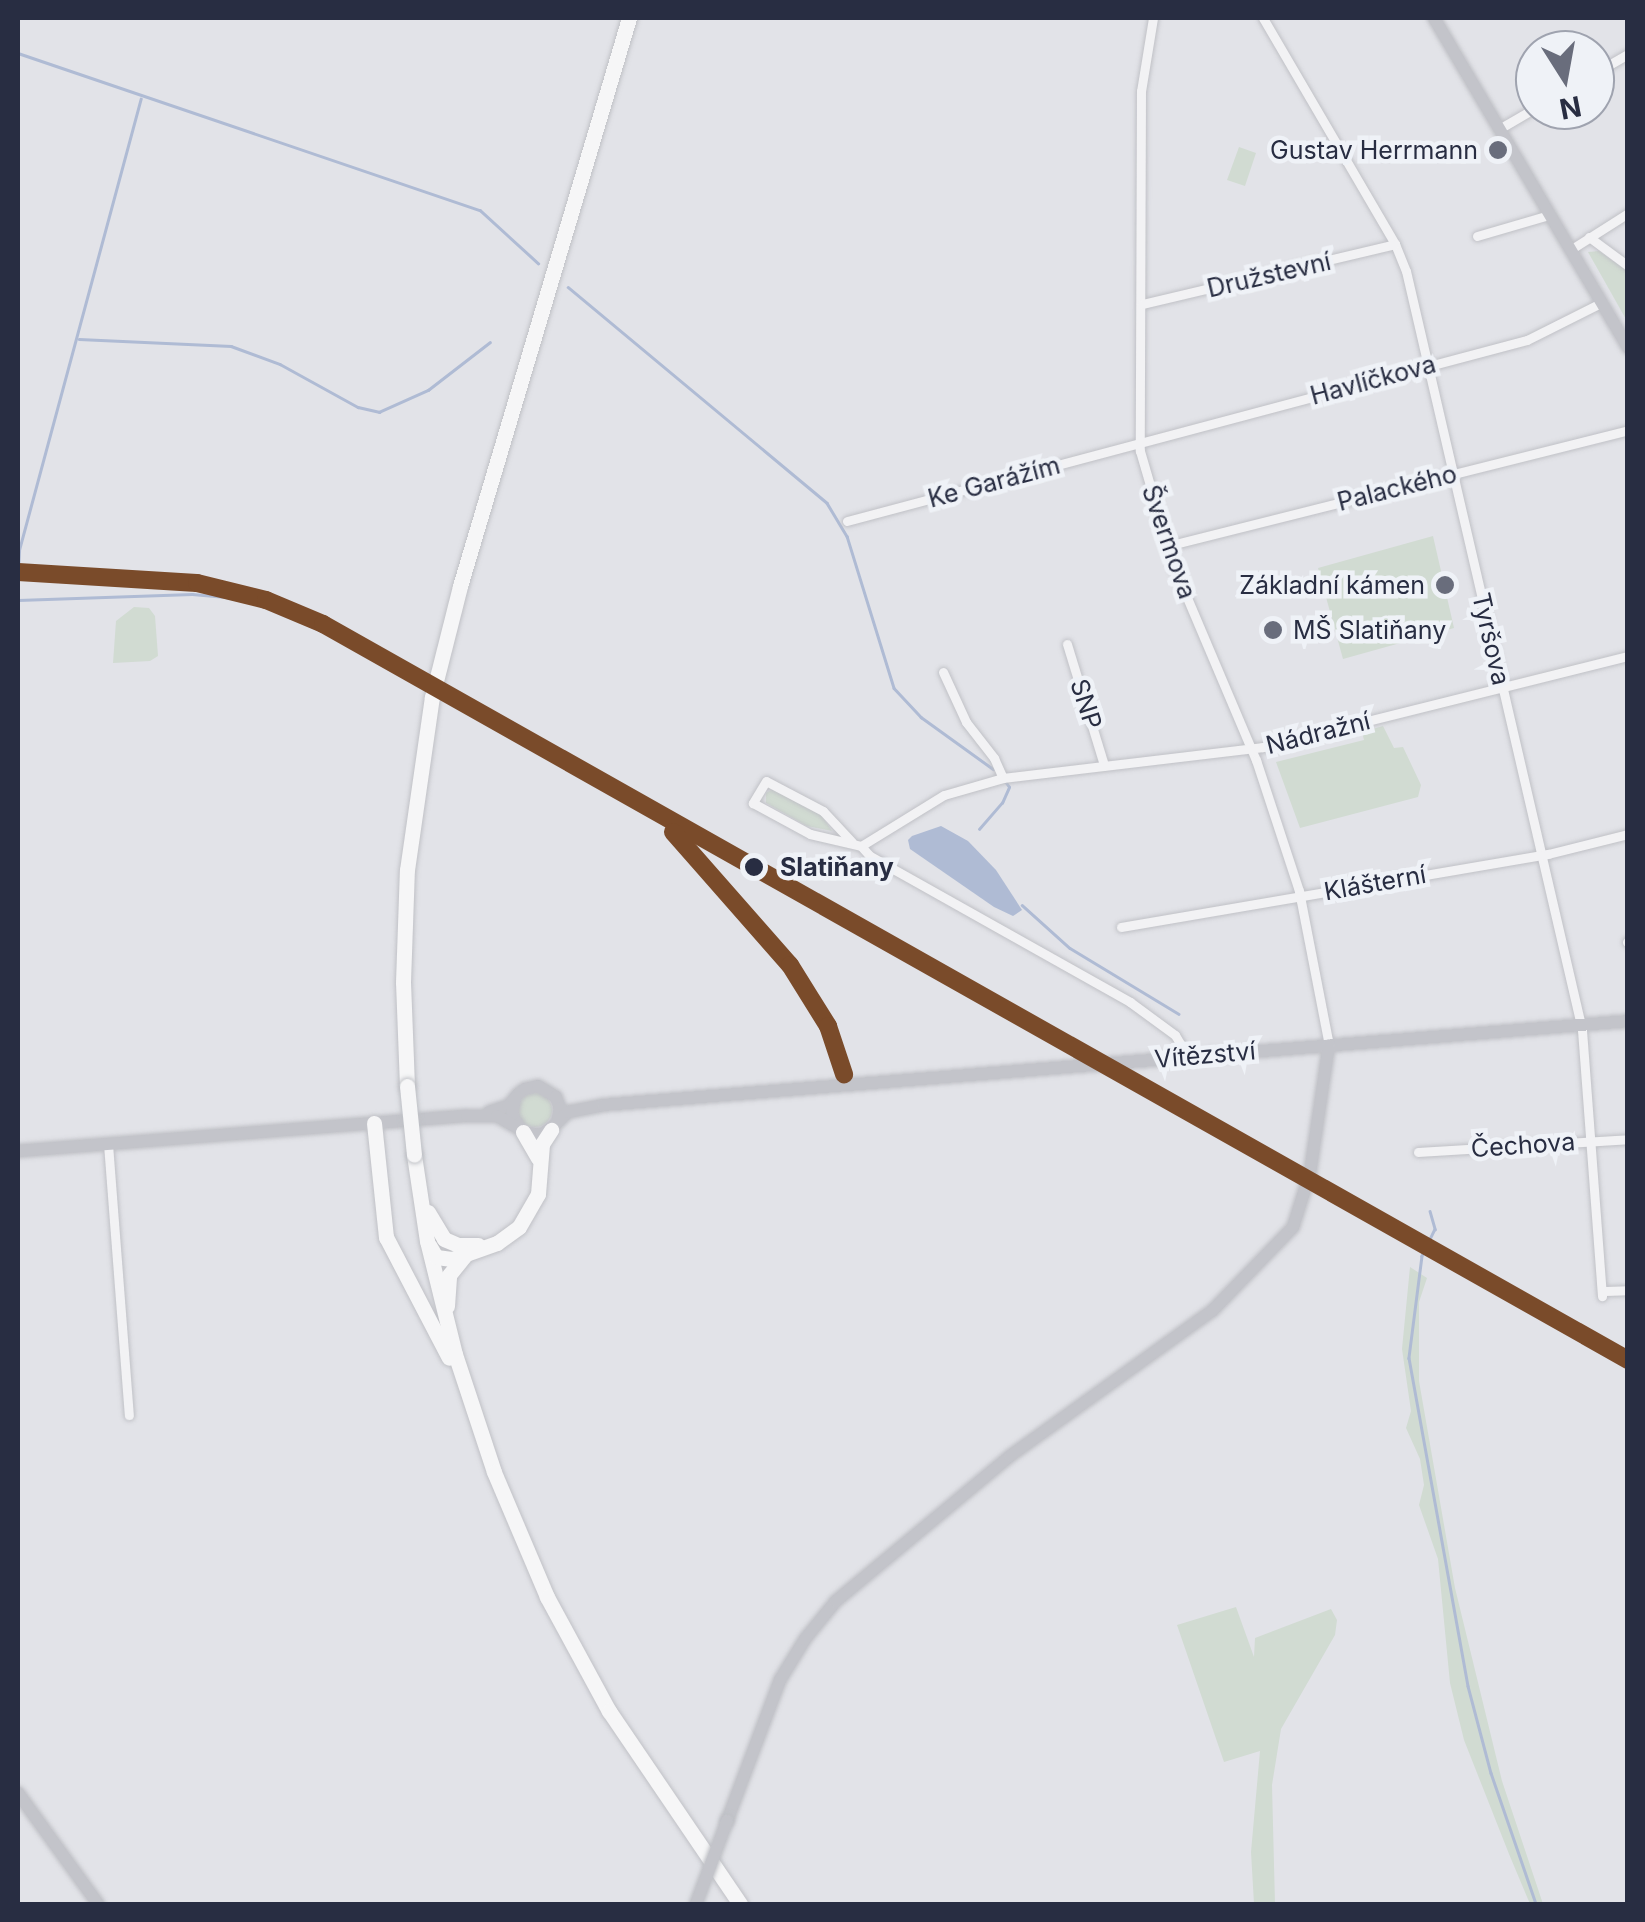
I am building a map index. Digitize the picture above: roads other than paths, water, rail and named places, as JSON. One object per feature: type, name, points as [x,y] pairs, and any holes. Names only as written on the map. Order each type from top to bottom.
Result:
[{"type":"main road","points":[[629,18],[450,623],[424,737],[406,895],[407,1086],[418,1190],[448,1330],[516,1524],[569,1641],[643,1764],[740,1904]]},
{"type":"main road","points":[[1434,18],[1628,348]]},
{"type":"main road","name":"Vítězství","points":[[603,1105],[1628,1021]]},
{"type":"main road","points":[[696,1904],[780,1680],[826,1612],[1010,1456],[1223,1301],[1296,1222],[1314,1150],[1329,1045]]},
{"type":"main road","points":[[467,1116],[500,1110],[533,1086],[570,1104],[603,1105]]},
{"type":"main road","points":[[427,1241],[440,1259],[468,1254],[512,1234],[533,1208],[542,1144],[560,1112],[556,1097]]},
{"type":"main road","points":[[515,1098],[511,1112],[535,1150],[540,1177]]},
{"type":"main road","points":[[18,1152],[467,1116],[497,1116],[537,1135],[573,1110],[603,1105]]},
{"type":"main road","points":[[374,1123],[379,1202],[389,1248],[434,1327],[473,1410]]},
{"type":"main road","points":[[418,1190],[435,1229],[448,1241],[484,1244],[512,1234]]},
{"type":"main road","points":[[448,1330],[449,1275],[468,1254]]},
{"type":"main road","points":[[18,1793],[98,1904]]},
{"type":"street","name":"Švermova","points":[[1153,18],[1142,91],[1140,442],[1167,546],[1251,749],[1300,896],[1329,1045]]},
{"type":"street","name":"Tyršova","points":[[1263,18],[1395,244],[1428,366],[1581,1025],[1604,1293],[1628,1290]]},
{"type":"street","points":[[1499,129],[1515,120]]},
{"type":"street","points":[[1570,250],[1628,213]]},
{"type":"street","points":[[1477,236],[1549,215]]},
{"type":"street","points":[[1589,238],[1628,266]]},
{"type":"street","name":"Družstevní","points":[[1142,304],[1395,244]]},
{"type":"street","name":"Havlíčkova","points":[[1140,442],[1534,338],[1601,303]]},
{"type":"street","name":"Palackého","points":[[1167,546],[1628,430]]},
{"type":"street","name":"Ke Garážím","points":[[848,521],[1140,442]]},
{"type":"street","name":"SNP","points":[[1066,644],[1104,765]]},
{"type":"street","name":"Nádražní","points":[[856,844],[944,795],[1002,778],[1251,749],[1628,656]]},
{"type":"street","points":[[943,672],[966,722],[994,758],[1002,778]]},
{"type":"street","points":[[856,844],[810,834],[753,803],[766,781],[823,812],[870,856],[1130,1002],[1178,1038],[1188,1057]]},
{"type":"street","name":"Klášterní","points":[[1121,927],[1540,854],[1628,834]]},
{"type":"street","name":"Čechova","points":[[1418,1152],[1628,1139]]},
{"type":"street","points":[[108,1144],[129,1416]]},
{"type":"water","points":[[941,826],[968,841],[996,870],[1022,910],[1013,916],[994,907],[910,849],[908,840],[912,836]]},
{"type":"waterway","points":[[18,53],[480,210],[538,263]]},
{"type":"waterway","points":[[18,571],[19,550],[141,99]]},
{"type":"waterway","points":[[568,287],[827,503],[847,536],[894,688],[921,717],[993,769]]},
{"type":"waterway","points":[[79,339],[231,346],[280,364],[358,407],[379,412],[428,390],[490,342]]},
{"type":"waterway","points":[[18,600],[192,594],[226,597],[268,606],[375,656]]},
{"type":"waterway","points":[[979,829],[1002,803],[1009,787],[1006,783]]},
{"type":"waterway","points":[[1022,905],[1070,948],[1179,1014]]},
{"type":"waterway","points":[[1430,1211],[1435,1229],[1422,1256],[1409,1358],[1468,1686],[1491,1773],[1536,1904]]},
{"type":"place","name":"Gustav Herrmann","points":[[1498,150]]},
{"type":"place","name":"Základní kámen","points":[[1445,585]]},
{"type":"place","name":"MŠ Slatiňany","points":[[1273,630]]},
{"type":"place","name":"Slatiňany","points":[[754,867]]}]
